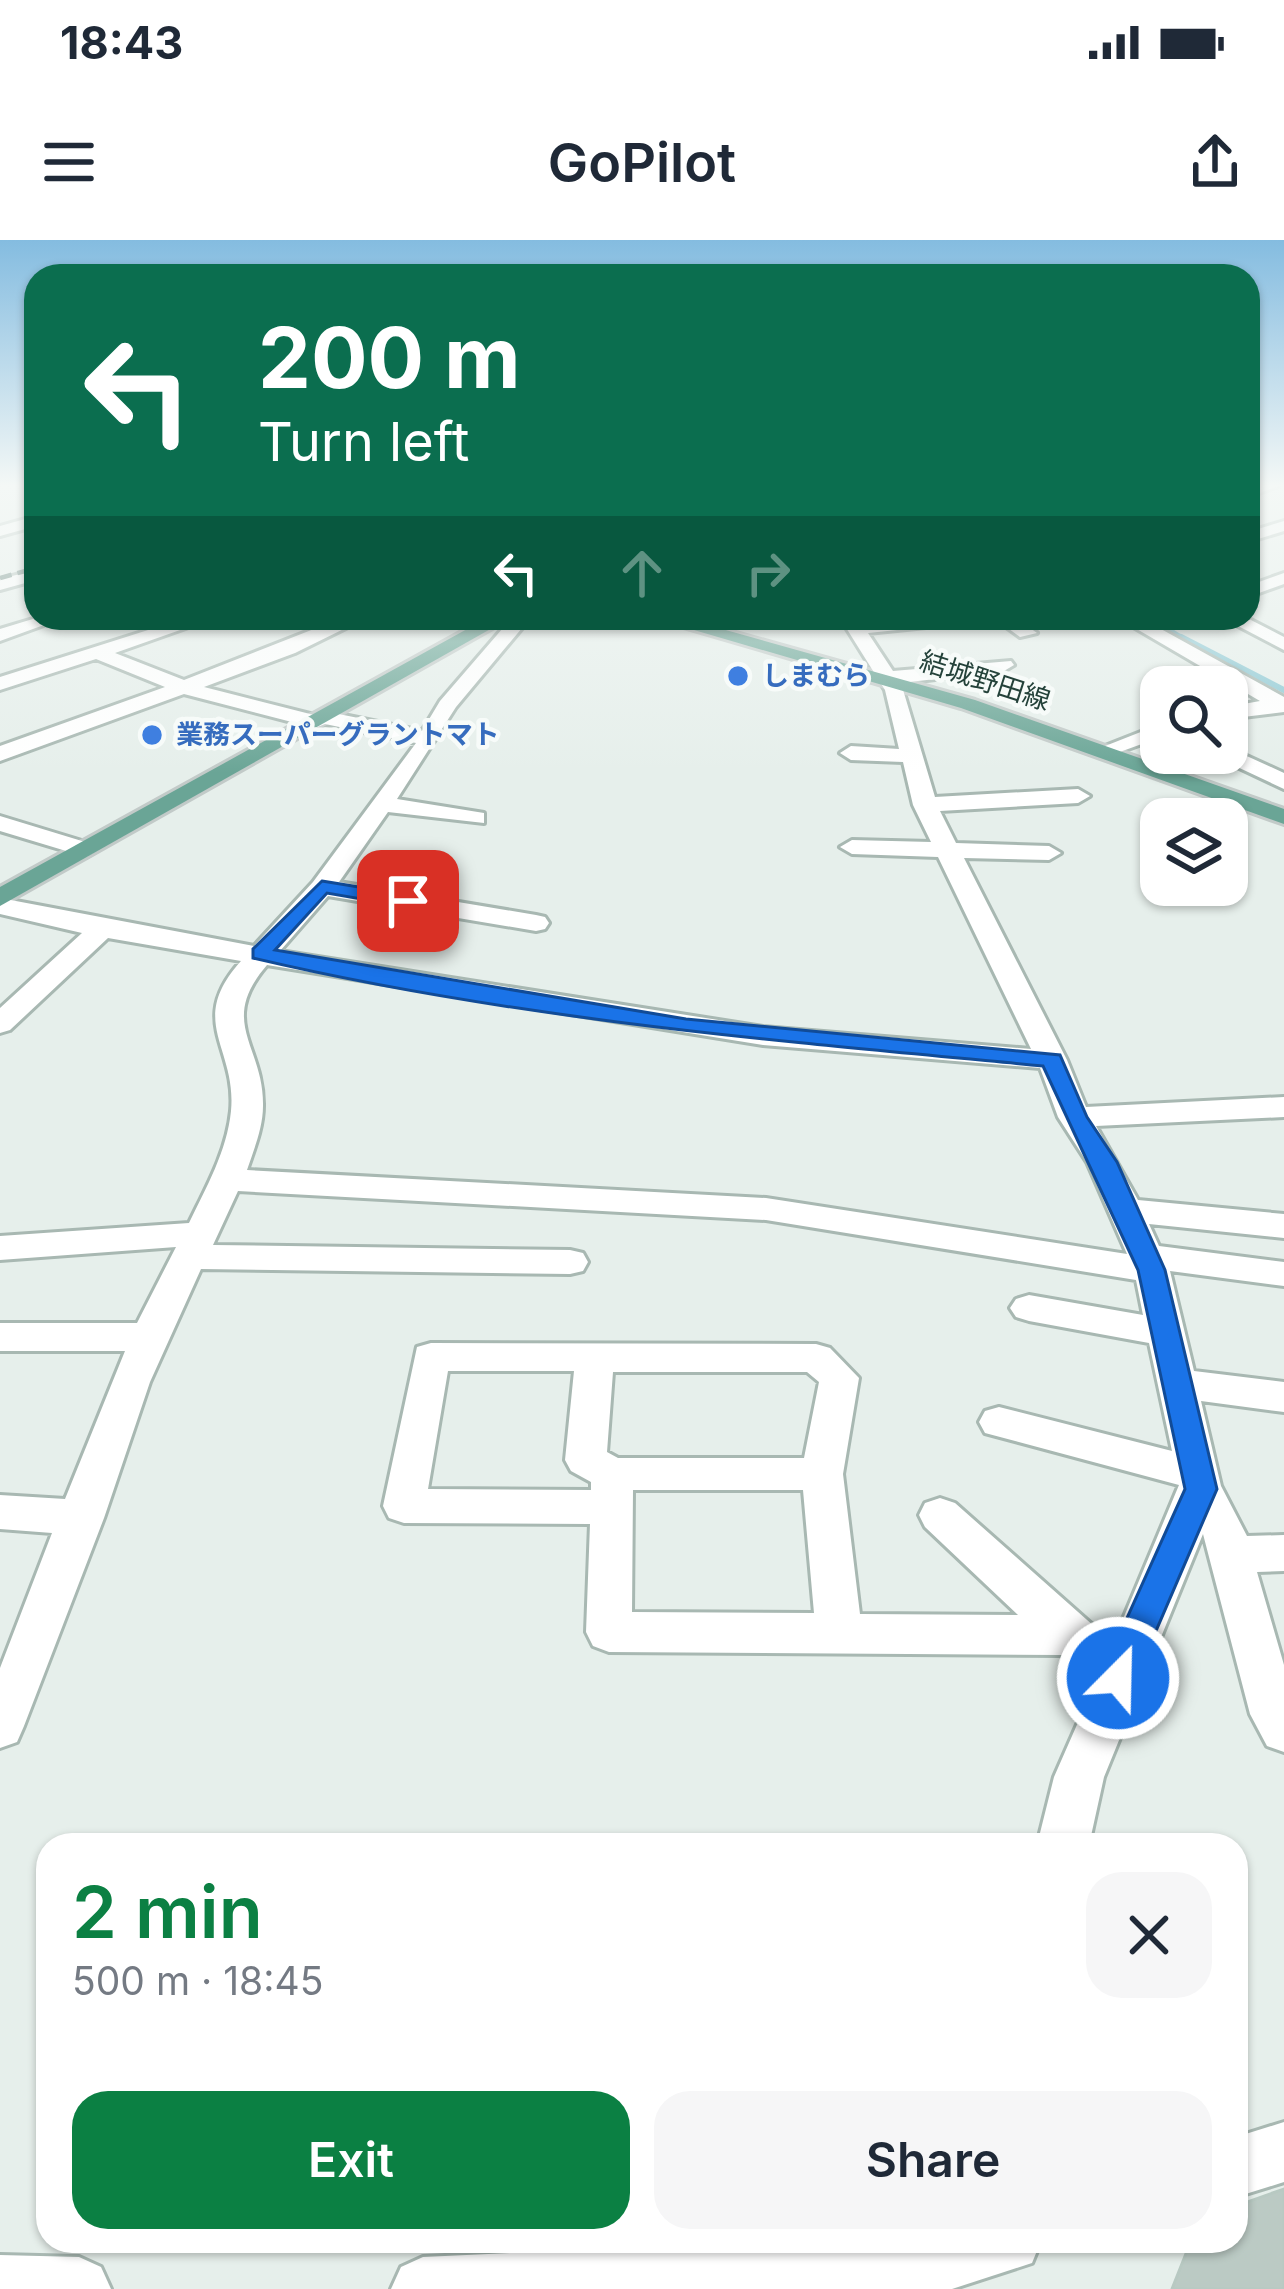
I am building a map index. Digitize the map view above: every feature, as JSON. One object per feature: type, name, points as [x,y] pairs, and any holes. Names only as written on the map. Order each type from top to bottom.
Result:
[{"type":"main road","points":[[0,902],[481,630]]},
{"type":"main road","name":"結城野田線","points":[[712,630],[885,672],[1140,762]]},
{"type":"main road","name":"結城野田線","points":[[1172,774],[1284,817]]},
{"type":"street","points":[[0,684],[168,630]]},
{"type":"street","points":[[0,754],[327,630]]},
{"type":"street","points":[[0,1726],[10,1676],[83,1518],[150,1337],[244,1126],[250,1088],[226,1027],[226,1005],[234,986],[322,887],[429,740],[447,705],[512,630]]},
{"type":"street","points":[[856,630],[885,672],[925,805],[1052,1060],[1075,1117],[1104,1162],[1149,1263],[1199,1481],[1222,1523],[1274,1679],[1284,1730]]},
{"type":"street","points":[[1022,630],[1027,633]]},
{"type":"street","points":[[1148,630],[1282,705]]},
{"type":"street","points":[[1256,630],[1284,644]]},
{"type":"street","points":[[97,653],[184,688],[429,740]]},
{"type":"street","points":[[885,672],[980,655]]},
{"type":"street","points":[[885,672],[1004,665]]},
{"type":"street","points":[[1248,710],[1282,705]]},
{"type":"street","points":[[0,723],[35,741]]},
{"type":"street","points":[[1106,750],[1140,738]]},
{"type":"street","points":[[851,753],[909,756]]},
{"type":"street","points":[[1248,765],[1284,782]]},
{"type":"street","points":[[925,805],[1078,796]]},
{"type":"street","points":[[380,804],[476,818]]},
{"type":"street","points":[[0,823],[86,850]]},
{"type":"street","points":[[852,847],[1049,853]]},
{"type":"street","points":[[322,887],[536,922]]},
{"type":"street","points":[[0,902],[102,929],[477,994],[697,1027],[1052,1060]]},
{"type":"street","points":[[0,1024],[102,929]]},
{"type":"street","points":[[1075,1117],[1284,1107]]},
{"type":"street","points":[[223,1179],[766,1209],[1149,1263],[1284,1274]]},
{"type":"street","points":[[1125,1210],[1284,1226]]},
{"type":"street","points":[[0,1248],[192,1245],[570,1262]]},
{"type":"street","points":[[1029,1308],[1166,1332]]},
{"type":"street","points":[[0,1337],[150,1337]]},
{"type":"street","points":[[822,1474],[404,1506],[431,1357],[815,1358],[839,1378],[822,1474],[839,1634]]},
{"type":"street","points":[[595,1357],[586,1460],[611,1491],[609,1632],[1071,1635]]},
{"type":"street","points":[[1177,1383],[1284,1397]]},
{"type":"street","points":[[999,1422],[1199,1481]]},
{"type":"street","points":[[1066,1833],[1079,1777],[1199,1481]]},
{"type":"street","points":[[0,1512],[83,1518]]},
{"type":"street","points":[[940,1515],[1118,1678]]},
{"type":"street","points":[[1230,1554],[1284,1553]]},
{"type":"street","points":[[1248,2163],[1284,2152]]},
{"type":"street","points":[[423,2289],[722,2276],[974,2257]]},
{"type":"street","points":[[0,2287],[80,2289]]},
{"type":"building","points":[[1284,2189],[1284,2289],[1172,2289],[1186,2253],[1248,2253],[1248,2202]]},
{"type":"waterway","points":[[1170,630],[1182,637]]},
{"type":"waterway","points":[[1182,637],[1284,690]]},
{"type":"waterway","points":[[1182,637],[1186,640]]},
{"type":"place","name":"しまむら","points":[[738,676]]},
{"type":"place","name":"業務スーパーグラントマト","points":[[152,735]]},
{"type":"route","points":[[408,901],[322,887],[260,953],[477,994],[686,1026],[1052,1060],[1075,1117],[1104,1162],[1152,1270],[1201,1489],[1118,1678]]}]
